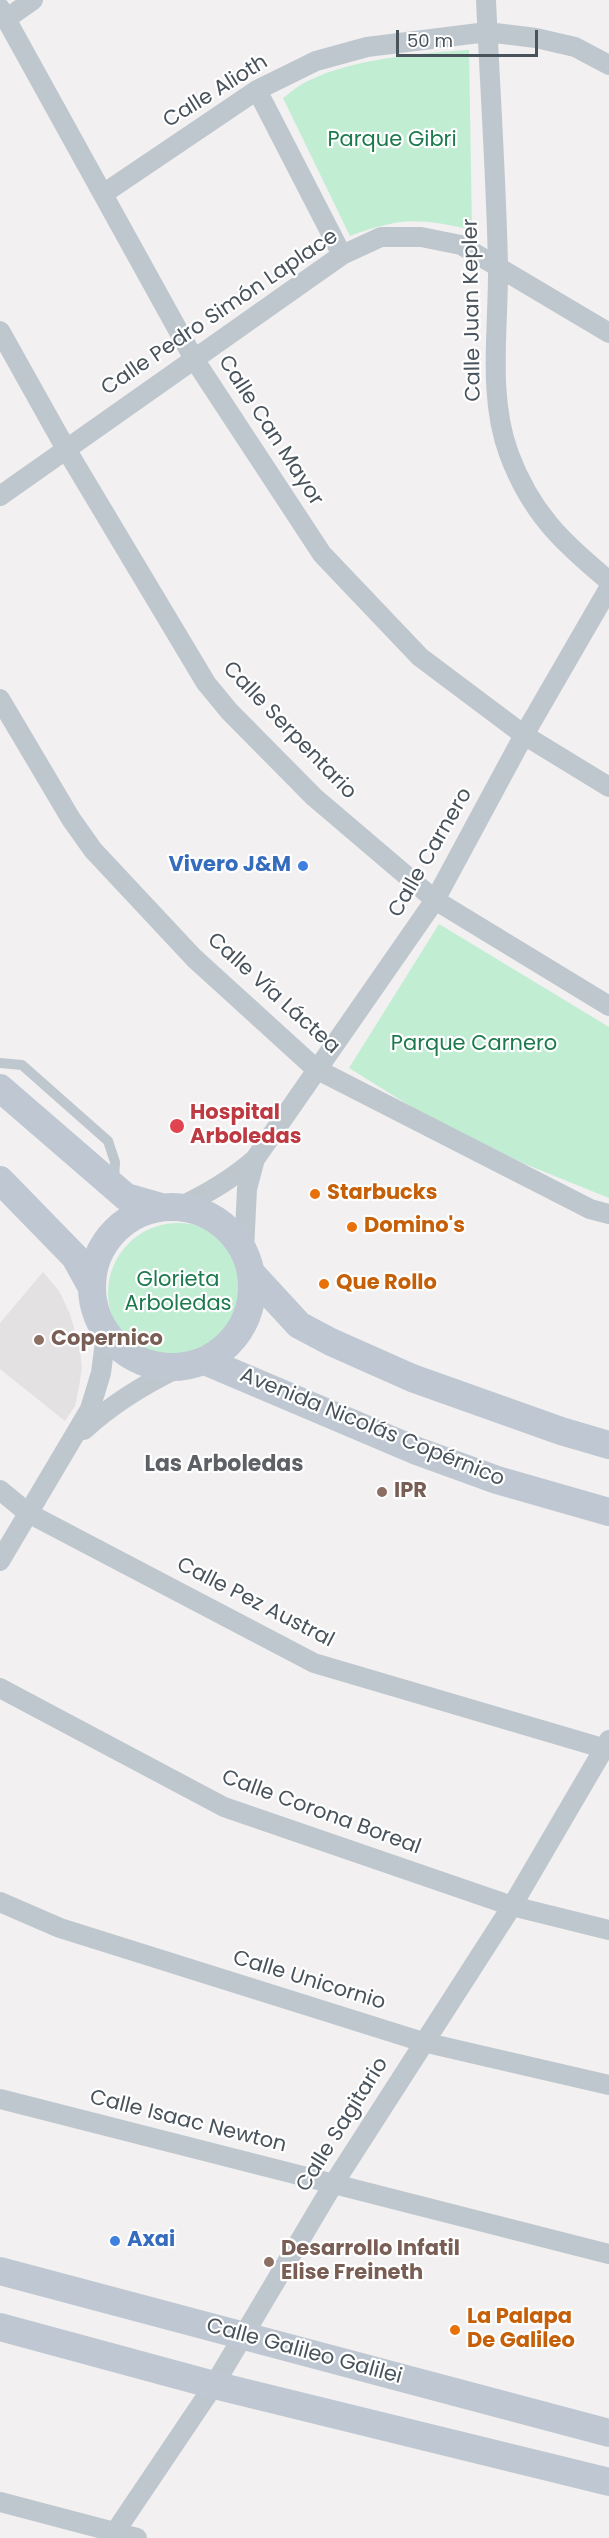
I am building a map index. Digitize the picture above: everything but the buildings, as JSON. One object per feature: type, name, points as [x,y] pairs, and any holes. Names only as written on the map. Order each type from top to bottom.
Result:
[{"type":"main road","points":[[0,1088],[126,1197],[210,1216],[229,1231],[248,1262],[299,1325],[331,1342],[412,1378],[561,1431],[609,1445]]},
{"type":"main road","points":[[0,1180],[75,1257],[91,1286],[95,1311],[106,1334],[126,1354],[151,1365],[192,1364],[227,1346],[244,1326],[252,1301],[248,1262]]},
{"type":"main road","points":[[91,1286],[97,1258],[112,1234],[134,1216],[170,1207]]},
{"type":"main road","name":"Avenida Nicolás Copérnico","points":[[192,1364],[497,1480],[609,1512]]},
{"type":"main road","name":"Calle Galileo Galilei","points":[[0,2271],[609,2433]]},
{"type":"main road","points":[[0,2327],[214,2385],[609,2482]]},
{"type":"street","points":[[3,13],[33,0]]},
{"type":"street","name":"Calle Juan Kepler","points":[[486,0],[498,265],[497,393],[501,423],[509,453],[524,489],[542,518],[569,548],[609,581]]},
{"type":"street","name":"Calle Can Mayor","points":[[3,13],[194,359],[322,554],[420,657],[524,735],[609,787]]},
{"type":"street","name":"Calle Alioth","points":[[103,194],[257,90],[316,62],[366,47],[487,32],[536,38],[575,47],[609,65]]},
{"type":"street","points":[[257,90],[342,255]]},
{"type":"street","name":"Calle Pedro Simón Laplace","points":[[0,496],[342,255],[381,237],[421,237],[461,244],[609,333]]},
{"type":"street","name":"Calle Serpentario","points":[[0,331],[66,449],[206,683],[230,711],[314,797],[435,900],[609,1006]]},
{"type":"street","name":"Calle Carnero","points":[[170,1207],[232,1179],[255,1159],[435,900],[524,735],[609,588]]},
{"type":"street","name":"Calle Vía Láctea","points":[[0,699],[71,819],[93,850],[194,958],[316,1069],[590,1209],[609,1214]]},
{"type":"street","name":"Calle Carnero","points":[[248,1262],[247,1189],[255,1159]]},
{"type":"street","points":[[0,1561],[90,1409],[101,1373],[106,1334]]},
{"type":"street","points":[[71,1442],[103,1412],[139,1387],[192,1364]]},
{"type":"street","name":"Calle Pez Austral","points":[[0,1490],[28,1514],[314,1664],[607,1746]]},
{"type":"street","name":"Calle Corona Boreal","points":[[0,1688],[224,1808],[512,1906],[609,1930]]},
{"type":"street","name":"Calle Sagitario","points":[[115,2532],[214,2385],[334,2183],[512,1906],[607,1746]]},
{"type":"street","name":"Calle Unicornio","points":[[0,1902],[60,1928],[423,2042],[609,2085]]},
{"type":"street","name":"Calle Isaac Newton","points":[[0,2099],[609,2254]]},
{"type":"street","points":[[0,2502],[136,2538]]},
{"type":"lane","points":[[0,1063],[22,1065],[108,1141],[115,1162],[114,1187]]},
{"type":"shaded area","name":"Copernico","points":[[43,1272],[59,1291],[70,1314],[80,1349],[82,1368],[79,1387],[75,1406],[65,1421],[0,1369],[0,1323]]},
{"type":"green space","name":"Parque Gibri","points":[[469,50],[472,230],[438,223],[411,221],[384,225],[350,236],[283,98],[306,82],[346,67],[409,55]]},
{"type":"green space","name":"Parque Carnero","points":[[439,924],[609,1027],[609,1198],[525,1164],[442,1126],[349,1068]]},
{"type":"green space","name":"Glorieta Arboledas","points":[[178,1223],[205,1228],[228,1243],[243,1266],[248,1293],[243,1320],[228,1343],[205,1358],[178,1363],[151,1358],[128,1343],[113,1320],[108,1293],[113,1266],[128,1243],[151,1228]]},
{"type":"place","name":"Vivero J&M","points":[[303,866]]},
{"type":"place","name":"Hospital Arboledas","points":[[177,1126]]},
{"type":"place","name":"Starbucks","points":[[315,1194]]},
{"type":"place","name":"Domino's","points":[[352,1227]]},
{"type":"place","name":"Que Rollo","points":[[324,1284]]},
{"type":"place","name":"Copernico","points":[[39,1340]]},
{"type":"place","name":"IPR","points":[[382,1492]]},
{"type":"place","name":"Axai","points":[[115,2241]]},
{"type":"place","name":"Desarrollo Infatil Elise Freineth","points":[[269,2262]]},
{"type":"place","name":"La Palapa De Galileo","points":[[455,2330]]},
{"type":"district","name":"Las Arboledas","points":[[224,1465]]}]
